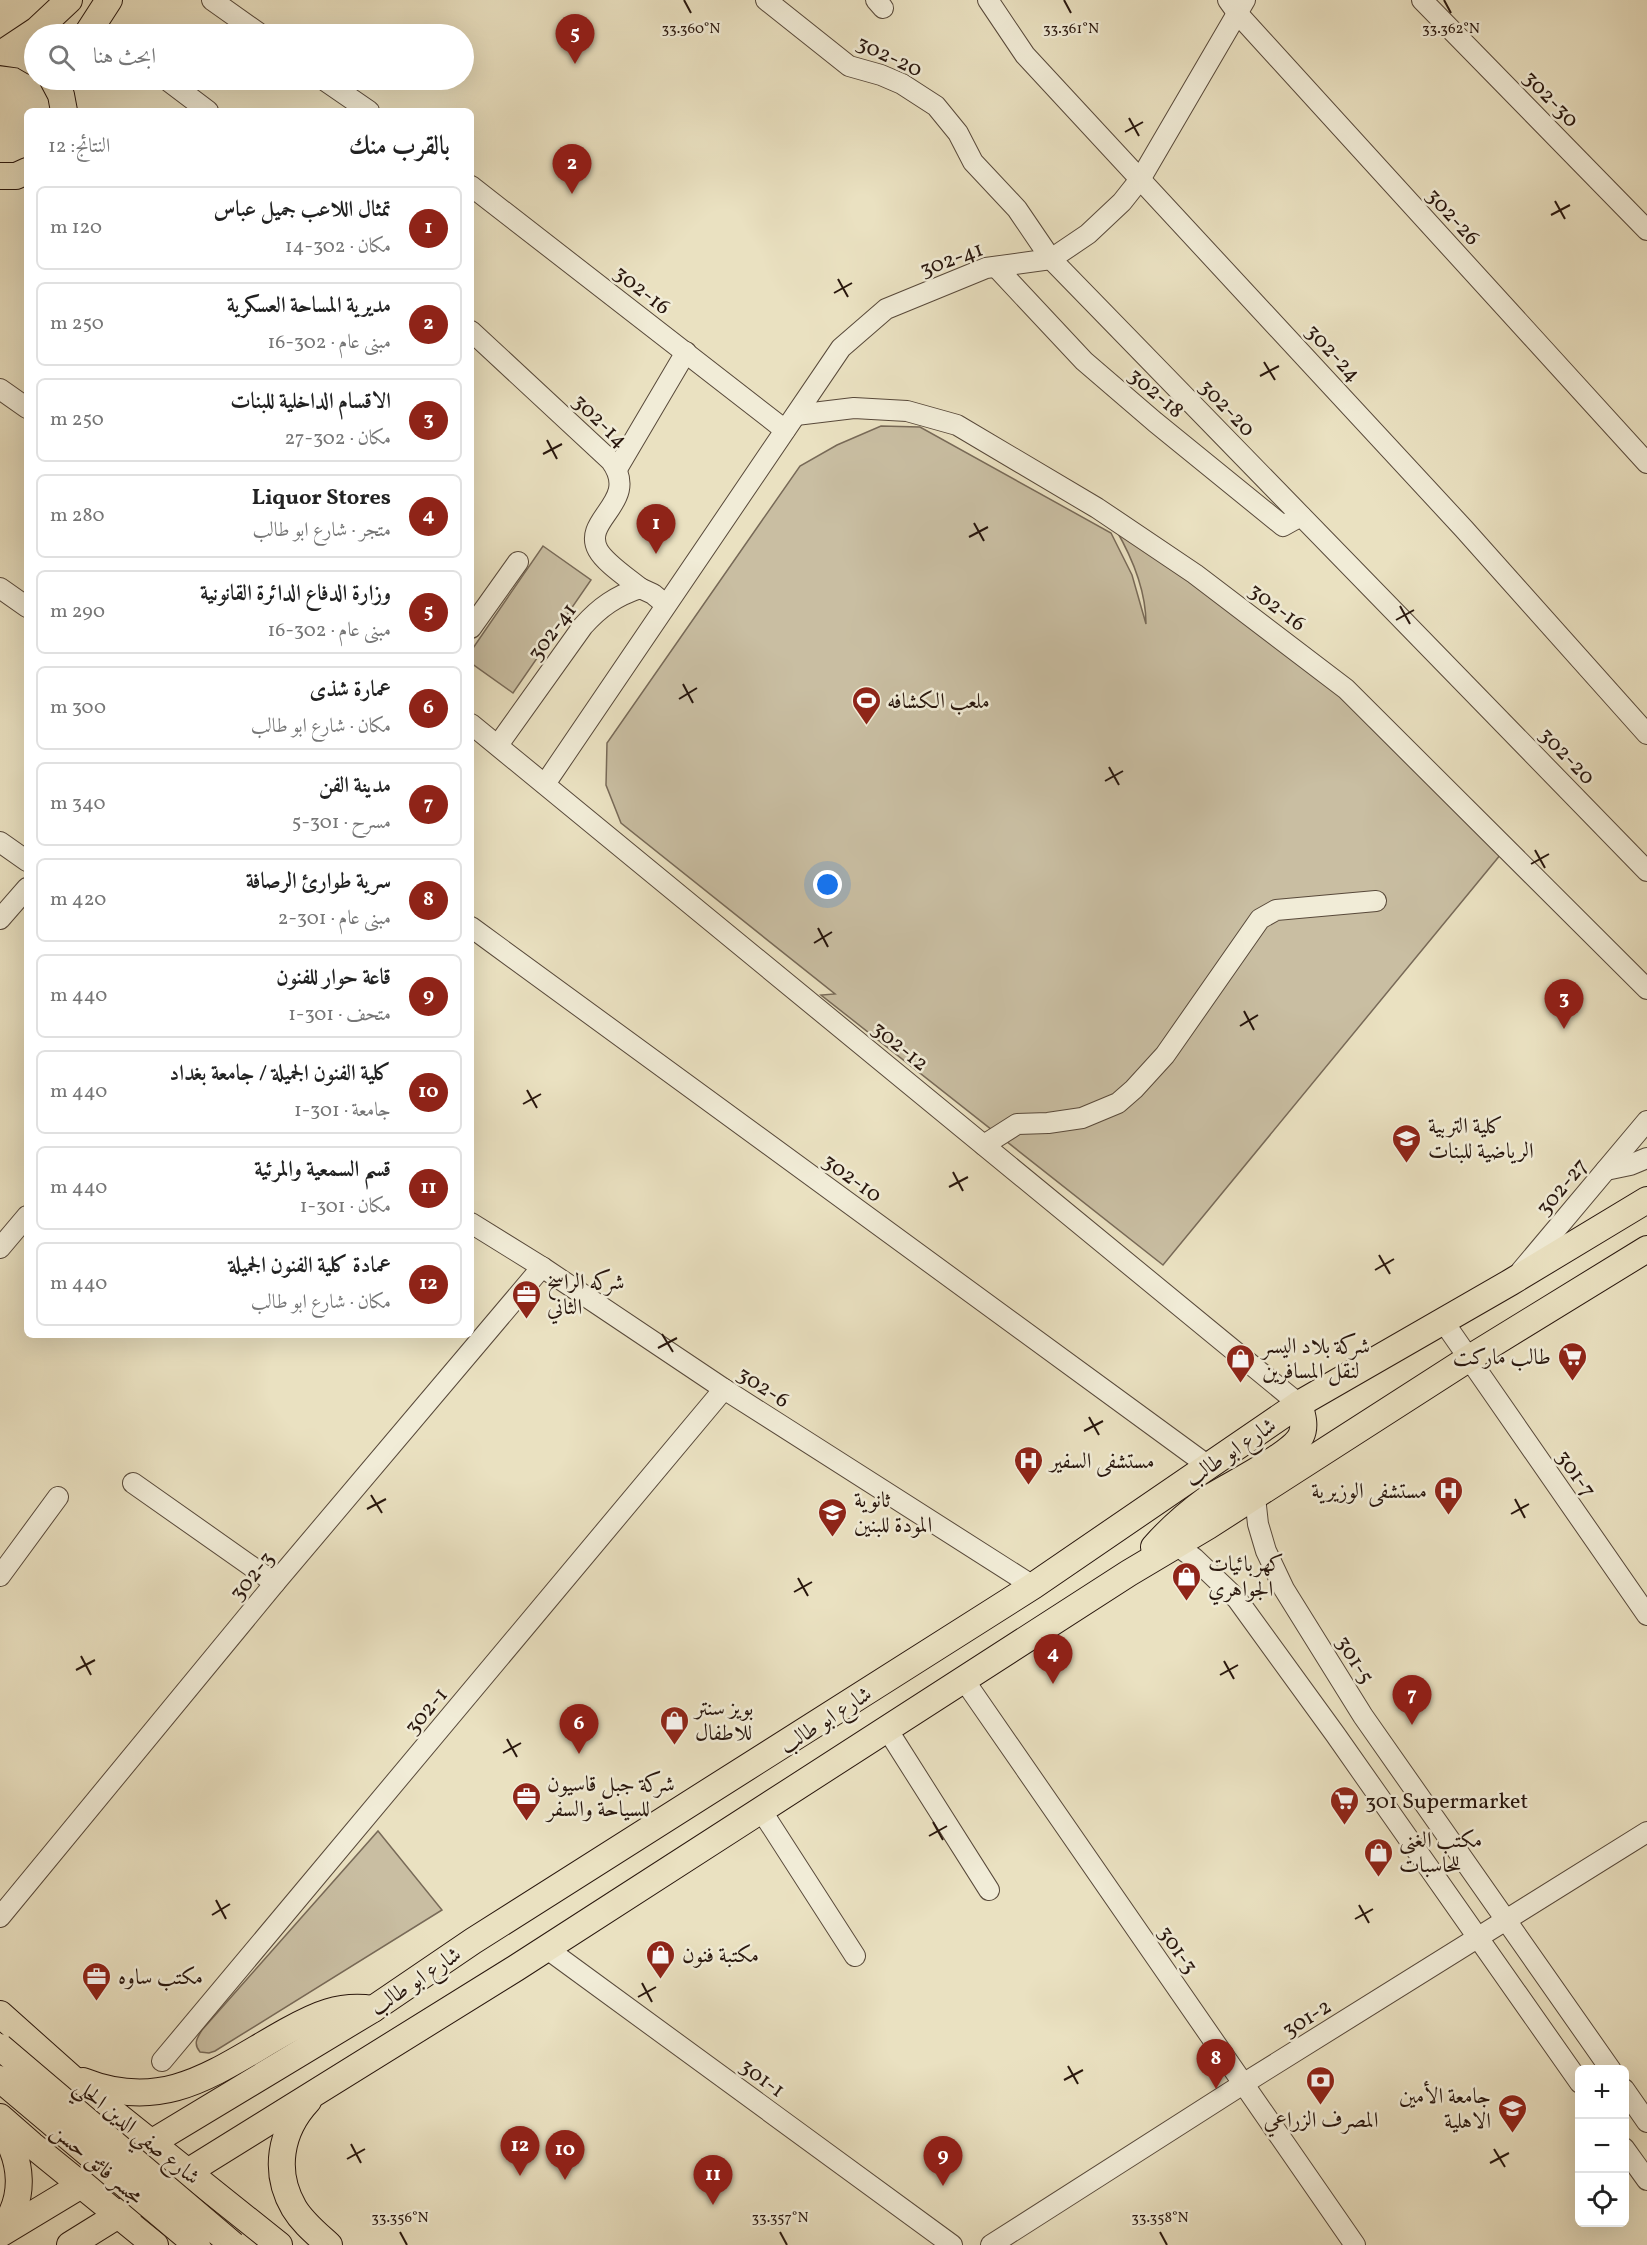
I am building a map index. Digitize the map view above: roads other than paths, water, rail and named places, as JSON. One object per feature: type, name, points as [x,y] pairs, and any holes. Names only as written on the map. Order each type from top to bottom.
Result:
[{"type":"main road","points":[[43,24],[69,0]]},
{"type":"main road","points":[[98,24],[109,0]]},
{"type":"main road","points":[[2,52],[24,38]]},
{"type":"main road","points":[[2,52],[24,57]]},
{"type":"main road","points":[[58,90],[63,108]]},
{"type":"main road","points":[[64,108],[67,90]]},
{"type":"main road","name":"شارع ابو طالب","points":[[0,2233],[373,2009],[473,1941],[1033,1586],[1299,1404],[1512,1282],[1647,1200]]},
{"type":"main road","name":"شارع ابو طالب","points":[[70,2245],[546,1948],[1129,1573],[1255,1497],[1468,1359],[1647,1249]]},
{"type":"main road","points":[[1129,1573],[1156,1544],[1206,1500],[1274,1460],[1295,1444],[1302,1435],[1304,1425],[1299,1404]]},
{"type":"main road","points":[[1033,1586],[1057,1620]]},
{"type":"main road","points":[[64,2070],[104,2088],[126,2093],[164,2092],[202,2078],[315,2015],[343,2007],[358,2006],[373,2009]]},
{"type":"main road","name":"شارع صفي الدين الحلي","points":[[0,2014],[84,2089],[279,2245]]},
{"type":"main road","name":"مجسر فائق حسن","points":[[0,2047],[233,2245]]},
{"type":"main road","name":"مجسر فائق حسن","points":[[0,2079],[197,2245]]},
{"type":"main road","points":[[32,2145],[42,2149],[62,2148],[80,2137],[90,2119],[90,2108],[84,2089]]},
{"type":"main road","points":[[320,2089],[298,2112],[289,2127],[283,2143],[282,2177],[295,2209],[305,2223],[329,2245]]},
{"type":"main road","points":[[0,2116],[32,2145],[155,2245]]},
{"type":"main road","points":[[0,2127],[12,2146],[18,2163],[20,2181],[18,2198],[12,2214],[0,2233]]},
{"type":"main road","points":[[171,2245],[172,2231],[176,2222],[191,2207],[211,2202],[231,2208]]},
{"type":"street","points":[[212,0],[246,24]]},
{"type":"street","name":"302-20","points":[[766,0],[849,66],[902,84],[936,106],[958,133],[973,162],[1017,209],[1051,259],[1647,871]]},
{"type":"street","name":"302-24","points":[[988,0],[1025,55],[1456,521],[1647,734]]},
{"type":"street","name":"302-30","points":[[1422,0],[1647,230]]},
{"type":"street","name":"302-41","points":[[545,784],[665,604],[694,565],[841,348],[886,309],[986,268],[1051,259],[1088,234],[1122,202],[1141,178],[1237,5]]},
{"type":"street","name":"302-26","points":[[1237,5],[1647,463]]},
{"type":"street","points":[[180,90],[204,108]]},
{"type":"street","points":[[339,90],[365,108]]},
{"type":"street","name":"302-16","points":[[474,188],[686,352],[790,422],[854,408],[907,411],[957,424],[1097,508],[1195,574],[1346,689],[1647,989]]},
{"type":"street","name":"302-18","points":[[996,267],[1084,361],[1155,422],[1283,526],[1301,516]]},
{"type":"street","name":"302-14","points":[[474,334],[611,460],[617,469],[620,489],[617,499],[596,530],[595,543],[602,555],[640,588]]},
{"type":"street","points":[[617,469],[686,352]]},
{"type":"street","points":[[0,389],[24,406]]},
{"type":"street","points":[[474,624],[518,562]]},
{"type":"street","points":[[0,588],[24,605]]},
{"type":"street","points":[[640,588],[653,594],[665,604]]},
{"type":"street","name":"302-41","points":[[498,745],[583,626],[599,608],[618,596],[640,588]]},
{"type":"street","name":"302-12","points":[[474,726],[1299,1404]]},
{"type":"street","points":[[0,842],[24,859]]},
{"type":"street","points":[[0,919],[24,891]]},
{"type":"street","points":[[984,1145],[1017,1124],[1048,1123],[1082,1118],[1118,1103],[1134,1089],[1165,1054],[1260,919],[1276,910],[1376,901]]},
{"type":"street","name":"302-10","points":[[474,929],[1207,1466]]},
{"type":"street","name":"302-27","points":[[1512,1282],[1647,1121]]},
{"type":"street","points":[[1606,1170],[1630,1165],[1647,1158]]},
{"type":"street","points":[[0,1248],[24,1220]]},
{"type":"street","name":"302-6","points":[[474,1225],[542,1267],[724,1389],[1033,1586]]},
{"type":"street","name":"302-3","points":[[0,1917],[275,1583],[542,1267]]},
{"type":"street","name":"301-7","points":[[1443,1321],[1647,1615]]},
{"type":"street","name":"302-1","points":[[162,2061],[724,1389]]},
{"type":"street","points":[[133,1483],[275,1583]]},
{"type":"street","points":[[0,1576],[58,1497]]},
{"type":"street","name":"301-5","points":[[1255,1497],[1258,1524],[1266,1551],[1284,1590],[1364,1716],[1608,2065]]},
{"type":"street","points":[[1176,1545],[1194,1558],[1237,1599],[1335,1734],[1575,2076]]},
{"type":"street","name":"301-3","points":[[964,1680],[1355,2245]]},
{"type":"street","points":[[1335,1734],[1364,1716]]},
{"type":"street","points":[[887,1730],[989,1890]]},
{"type":"street","points":[[761,1810],[855,1956]]},
{"type":"street","name":"301-2","points":[[991,2245],[1243,2084],[1647,1832]]},
{"type":"street","name":"301-1","points":[[546,1948],[952,2245]]},
{"type":"street","points":[[1629,2100],[1647,2122]]},
{"type":"street","points":[[1629,2155],[1647,2180]]},
{"type":"place","name":"وزارة الدفاع الدائرة القانونية","points":[[575,64]]},
{"type":"place","name":"مديرية المساحة العسكرية","points":[[572,194]]},
{"type":"place","name":"تمثال اللاعب جميل عباس","points":[[656,554]]},
{"type":"place","name":"ملعب الكشافه","points":[[866,726]]},
{"type":"place","name":"الاقسام الداخلية للبنات","points":[[1564,1029]]},
{"type":"place","name":"كلية التربية الرياضية للبنات","points":[[1407,1164]]},
{"type":"place","name":"شركه الراسخ الثاني","points":[[526,1320]]},
{"type":"place","name":"طالب ماركت","points":[[1572,1382]]},
{"type":"place","name":"شركة بلاد اليسر لنقل المسافرين","points":[[1241,1384]]},
{"type":"place","name":"مستشفى السفير","points":[[1029,1486]]},
{"type":"place","name":"مستشفى الوزيرية","points":[[1448,1516]]},
{"type":"place","name":"ثانوية المودة للبنين","points":[[833,1538]]},
{"type":"place","name":"كهربائيات الجواهري","points":[[1187,1602]]},
{"type":"place","name":"Liquor Stores","points":[[1053,1684]]},
{"type":"place","name":"مدينة الفن","points":[[1412,1725]]},
{"type":"place","name":"بويز سنتر للاطفال","points":[[674,1746]]},
{"type":"place","name":"عمارة شذى","points":[[579,1754]]},
{"type":"place","name":"شركة جبل قاسيون للسياحة والسفر","points":[[526,1822]]},
{"type":"place","name":"301 Supermarket","points":[[1344,1826]]},
{"type":"place","name":"مكتب الغنى للحاسبات","points":[[1378,1878]]},
{"type":"place","name":"مكتبة فنون","points":[[661,1980]]},
{"type":"place","name":"مكتب ساوه","points":[[97,2002]]},
{"type":"place","name":"سرية طوارئ الرصافة","points":[[1216,2089]]},
{"type":"place","name":"المصرف الزراعي","points":[[1321,2106]]},
{"type":"place","name":"جامعة الأمين الاهلية","points":[[1512,2134]]},
{"type":"place","name":"عمادة كلية الفنون الجميلة","points":[[520,2176]]},
{"type":"place","name":"كلية الفنون الجميلة / جامعة بغداد","points":[[565,2180]]},
{"type":"place","name":"قاعة حوار للفنون","points":[[943,2186]]},
{"type":"place","name":"قسم السمعية والمرئية","points":[[713,2205]]}]
